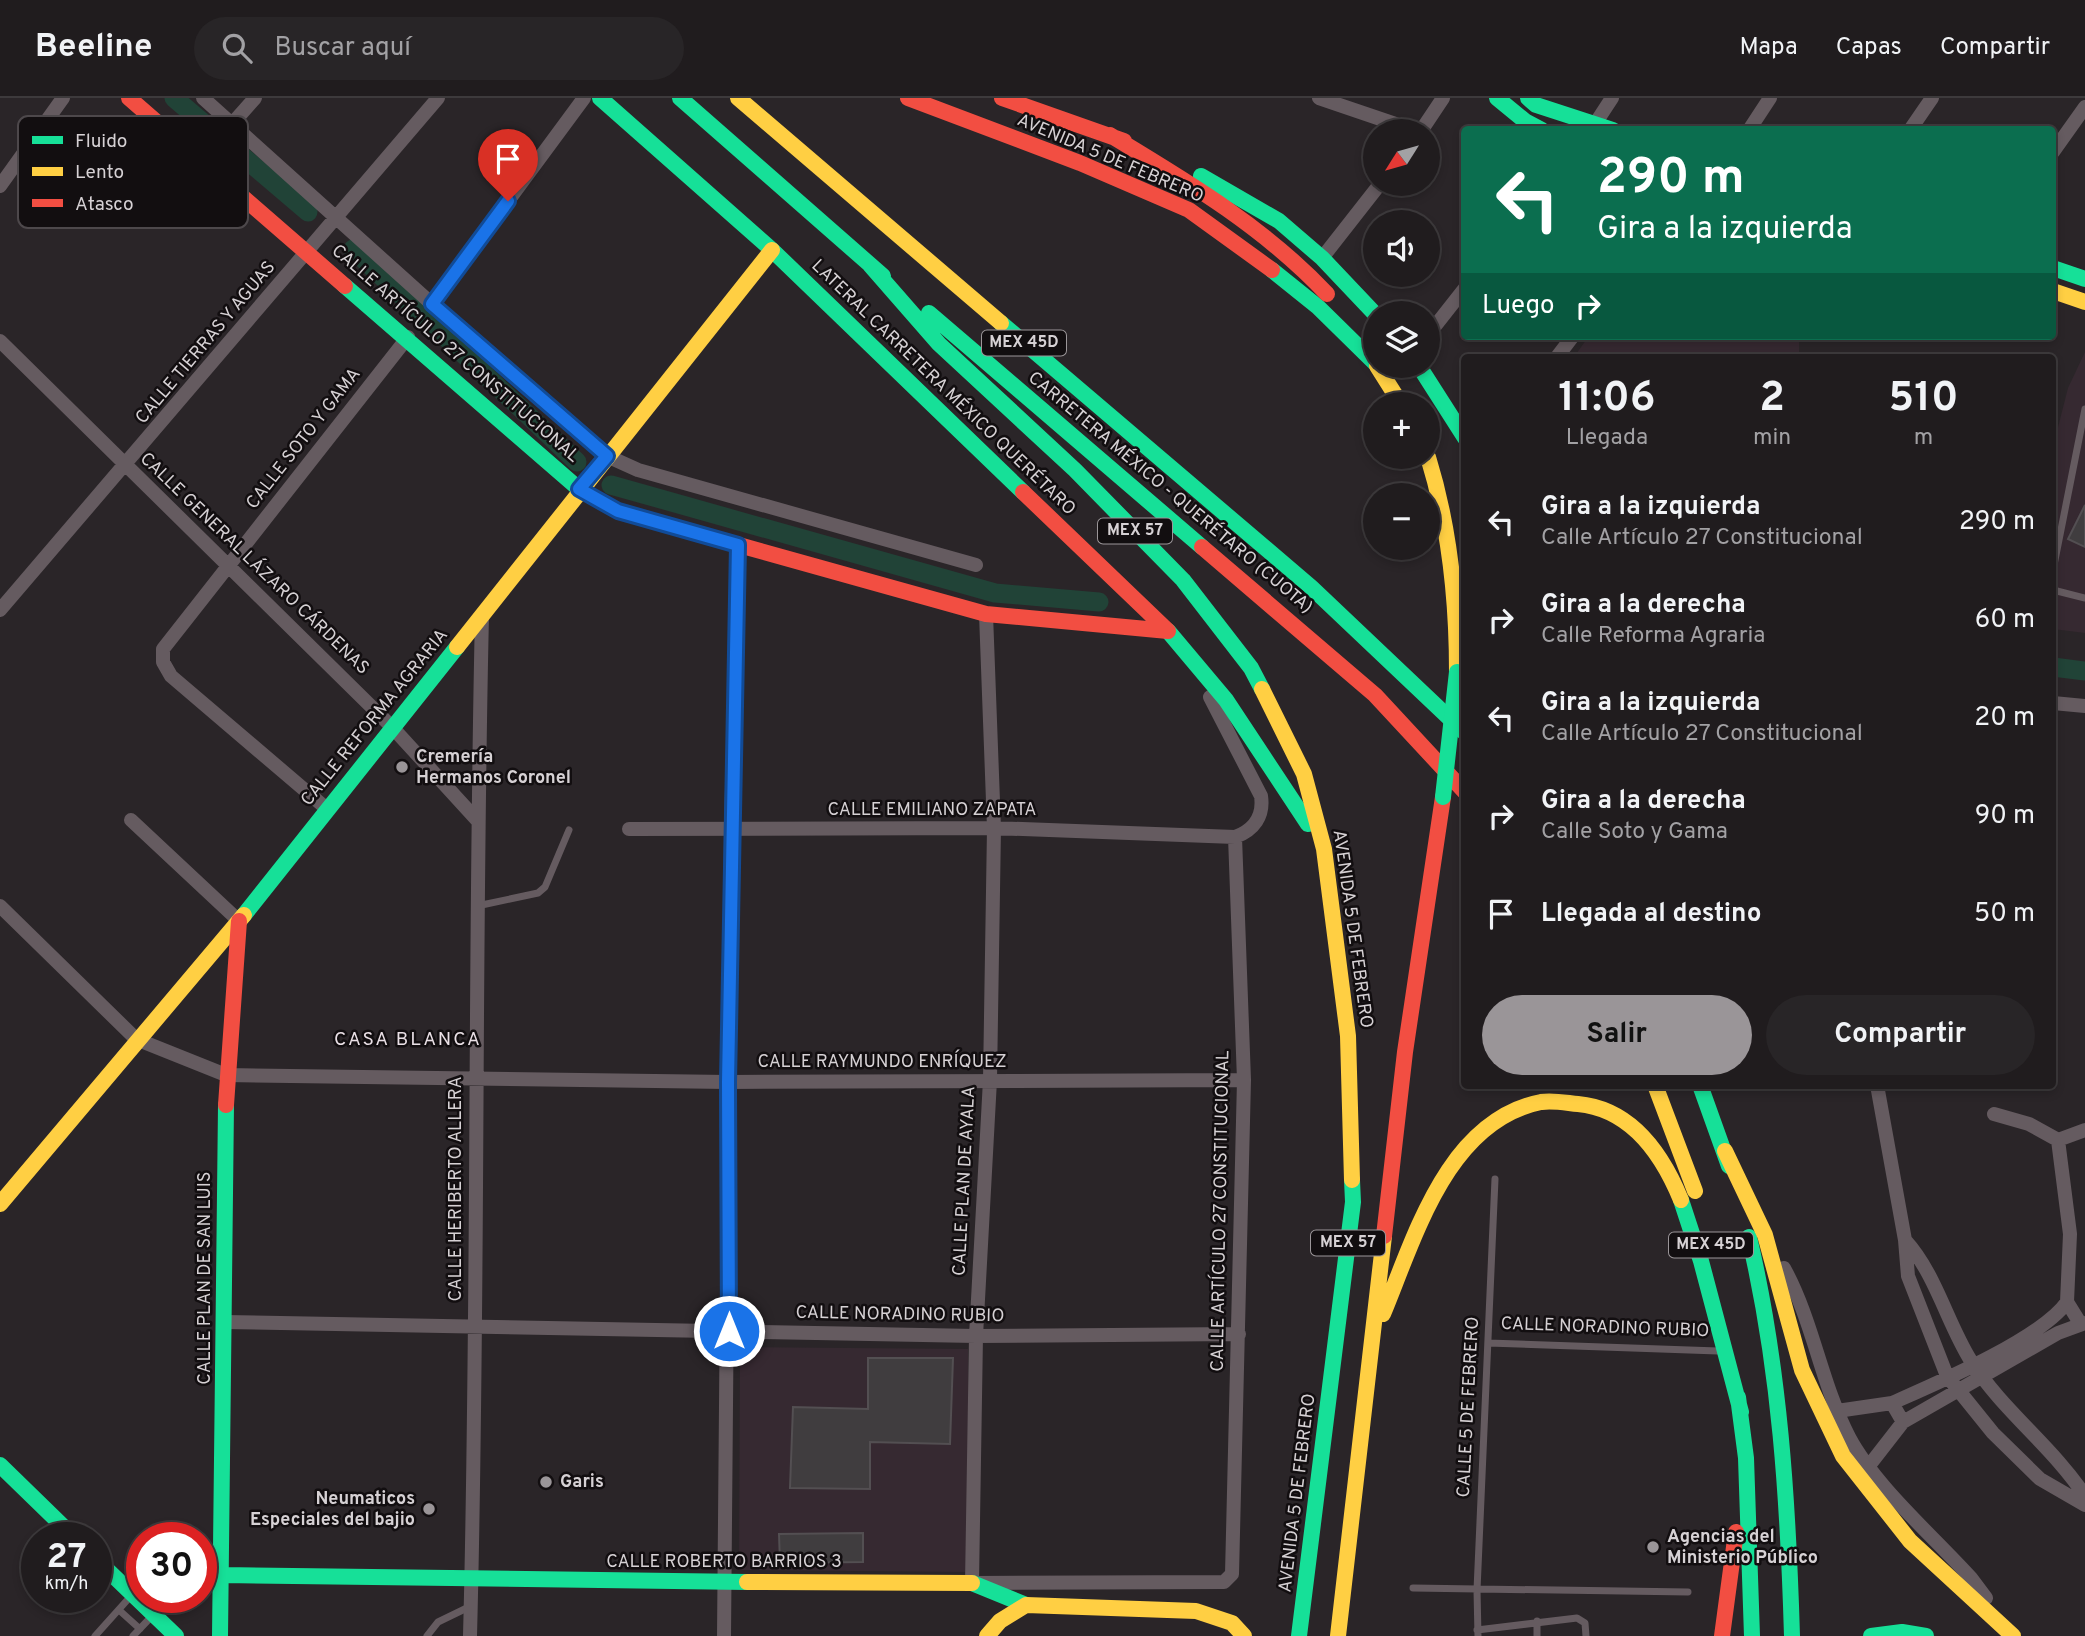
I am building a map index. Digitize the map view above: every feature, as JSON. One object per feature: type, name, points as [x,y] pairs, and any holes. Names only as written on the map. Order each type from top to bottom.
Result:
[{"type":"main road","name":"CALLE ARTÍCULO 27 CONSTITUCIONAL","points":[[129,98],[150,116]]},
{"type":"main road","name":"LATERAL CARRETERA MÉXICO QUERÉTARO","points":[[600,98],[772,250],[1168,631]]},
{"type":"main road","name":"CARRETERA MÉXICO - QUERÉTARO (CUOTA)","points":[[680,98],[870,265],[1288,618],[1375,695],[1461,788]]},
{"type":"main road","name":"CARRETERA MÉXICO - QUERÉTARO (CUOTA)","points":[[738,98],[1311,587],[1461,729]]},
{"type":"main road","name":"AVENIDA 5 DE FEBRERO","points":[[908,98],[1080,163],[1189,210],[1260,260],[1318,307],[1363,351]]},
{"type":"main road","points":[[1002,98],[1110,135],[1191,171],[1268,215],[1322,258],[1363,301]]},
{"type":"main road","points":[[1497,98],[1534,126]]},
{"type":"main road","points":[[1528,98],[1536,105],[1601,126]]},
{"type":"main road","points":[[1110,135],[1195,187],[1268,238],[1325,291],[1363,345]]},
{"type":"main road","name":"CALLE ARTÍCULO 27 CONSTITUCIONAL","points":[[248,200],[408,337],[579,489],[618,511],[986,614],[1168,631]]},
{"type":"main road","name":"CALLE REFORMA AGRARIA","points":[[0,1204],[136,1039],[239,921],[482,616],[579,489],[772,250]]},
{"type":"main road","name":"AVENIDA 5 DE FEBRERO","points":[[870,265],[939,344],[1075,470],[1183,580],[1251,668],[1304,774],[1324,849],[1348,1037],[1353,1202],[1299,1636]]},
{"type":"main road","points":[[2056,269],[2085,279]]},
{"type":"main road","points":[[2056,292],[2085,302]]},
{"type":"main road","points":[[1427,378],[1461,432]]},
{"type":"main road","name":"MEX 57","points":[[1338,1636],[1405,1052],[1443,797],[1457,672],[1456,578],[1445,508],[1432,469]]},
{"type":"main road","points":[[1168,631],[1201,665],[1228,699],[1324,849]]},
{"type":"main road","name":"CALLE PLAN DE SAN LUIS","points":[[220,1636],[223,1575],[226,1075],[239,921]]},
{"type":"main road","name":"MEX 45D","points":[[1657,1089],[1705,1217],[1741,1412],[1746,1458],[1752,1636]]},
{"type":"main road","name":"MEX 45D","points":[[1702,1089],[1726,1151],[1752,1250],[1781,1419],[1787,1487],[1792,1636]]},
{"type":"main road","points":[[1373,1338],[1449,1168],[1483,1127],[1518,1105],[1567,1101],[1606,1110],[1642,1135],[1669,1171],[1698,1246],[1721,1352],[1741,1412]]},
{"type":"main road","points":[[1726,1151],[1765,1236],[1802,1370],[1843,1456],[1910,1541],[2013,1636]]},
{"type":"main road","points":[[1722,1636],[1746,1458]]},
{"type":"main road","points":[[0,1465],[59,1522]]},
{"type":"main road","points":[[112,1574],[126,1587]]},
{"type":"main road","name":"CALLE ROBERTO BARRIOS 3","points":[[223,1575],[472,1580],[972,1583]]},
{"type":"main road","points":[[972,1583],[1026,1605],[1196,1611],[1232,1623],[1244,1636]]},
{"type":"main road","points":[[987,1636],[993,1627],[1026,1605]]},
{"type":"main road","points":[[153,1614],[176,1636]]},
{"type":"main road","points":[[1871,1636],[1902,1632],[1926,1636]]},
{"type":"street","points":[[50,116],[63,98]]},
{"type":"street","name":"CALLE ARTÍCULO 27 CONSTITUCIONAL","points":[[202,98],[223,116]]},
{"type":"street","points":[[239,116],[255,98]]},
{"type":"street","name":"CALLE TIERRAS Y AGUAS","points":[[0,610],[126,466],[438,98]]},
{"type":"street","points":[[432,304],[584,98]]},
{"type":"street","points":[[1319,98],[1382,119]]},
{"type":"street","points":[[1427,119],[1443,98]]},
{"type":"street","points":[[1595,124],[1612,98]]},
{"type":"street","points":[[1752,126],[1770,98]]},
{"type":"street","points":[[1913,126],[1932,98]]},
{"type":"street","points":[[2056,148],[2085,107]]},
{"type":"street","name":"CALLE ARTÍCULO 27 CONSTITUCIONAL","points":[[248,138],[432,304],[607,456],[638,470],[976,565]]},
{"type":"street","points":[[0,186],[18,161]]},
{"type":"street","points":[[1322,258],[1371,196]]},
{"type":"street","points":[[1440,320],[1461,293]]},
{"type":"street","name":"CALLE SOTO Y GAMA","points":[[327,809],[171,676],[163,662],[163,649],[408,337]]},
{"type":"street","name":"CALLE GENERAL LÁZARO CÁRDENAS","points":[[0,341],[392,727],[477,820]]},
{"type":"street","points":[[724,1636],[729,1331],[731,829],[738,545]]},
{"type":"street","name":"CALLE PLAN DE AYALA","points":[[972,1583],[976,1336],[990,1080],[994,828],[986,614]]},
{"type":"street","name":"CALLE HERIBERTO ALLERA","points":[[470,1636],[476,1328],[477,820],[482,616]]},
{"type":"street","name":"LATERAL CARRETERA MÉXICO QUERÉTARO","points":[[1168,631],[1216,706],[1261,796],[1262,804],[1257,821],[1244,834],[1235,837]]},
{"type":"street","points":[[2056,703],[2085,706]]},
{"type":"street","points":[[131,820],[239,921]]},
{"type":"street","name":"CALLE EMILIANO ZAPATA","points":[[629,829],[994,828],[1235,837]]},
{"type":"street","name":"CALLE ARTÍCULO 27 CONSTITUCIONAL","points":[[1224,1582],[1232,1574],[1244,1080],[1235,837]]},
{"type":"street","points":[[0,906],[136,1039],[226,1075]]},
{"type":"street","name":"CALLE RAYMUNDO ENRÍQUEZ","points":[[226,1075],[728,1082],[1244,1080]]},
{"type":"street","points":[[1878,1089],[1905,1240],[1908,1276],[1947,1376],[1957,1391],[2040,1479],[2085,1506]]},
{"type":"street","points":[[1994,1114],[2029,1124],[2058,1140],[2085,1130]]},
{"type":"street","points":[[1868,1467],[1903,1422],[2082,1323],[2067,1303],[2070,1234],[2058,1140]]},
{"type":"street","points":[[1765,1236],[1795,1289],[1837,1411],[1868,1467],[1971,1578],[2013,1636]]},
{"type":"street","points":[[1905,1240],[1923,1262],[1951,1327],[1973,1363],[2070,1473],[2085,1496]]},
{"type":"street","points":[[1837,1411],[1892,1403],[1973,1363],[2051,1319],[2067,1303]]},
{"type":"street","name":"CALLE NORADINO RUBIO","points":[[224,1322],[976,1336],[1239,1334]]},
{"type":"street","points":[[1892,1403],[1903,1422]]},
{"type":"street","name":"CALLE ROBERTO BARRIOS 3","points":[[972,1583],[1224,1582]]},
{"type":"lane","points":[[2056,555],[2085,409]]},
{"type":"lane","points":[[2056,591],[2085,598]]},
{"type":"lane","points":[[477,906],[538,893],[545,887],[569,830]]},
{"type":"lane","name":"CALLE 5 DE FEBRERO","points":[[1477,1633],[1494,1179]]},
{"type":"lane","name":"CALLE NORADINO RUBIO","points":[[1488,1343],[1721,1352]]},
{"type":"lane","points":[[1413,1588],[1688,1591]]},
{"type":"lane","points":[[95,1636],[126,1602]]},
{"type":"lane","points":[[427,1636],[438,1622],[471,1606]]},
{"type":"lane","points":[[119,1610],[139,1629]]},
{"type":"lane","points":[[133,1636],[153,1614]]},
{"type":"lane","points":[[1477,1633],[1537,1621],[1580,1618],[1585,1623],[1586,1636]]},
{"type":"lane","points":[[1537,1621],[1537,1636]]},
{"type":"shaded area","points":[[1586,340],[1799,340],[1799,354],[1576,354]]},
{"type":"shaded area","points":[[2085,352],[2085,633],[2056,629],[2056,435],[2068,388]]},
{"type":"shaded area","points":[[740,1347],[968,1349],[968,1572],[739,1570]]},
{"type":"building","points":[[2085,505],[2085,547],[2068,539]]},
{"type":"building","points":[[868,1358],[953,1358],[950,1444],[870,1442],[870,1489],[790,1488],[793,1407],[868,1409]]},
{"type":"building","points":[[863,1533],[863,1562],[780,1563],[779,1534]]},
{"type":"waterway","points":[[174,98],[195,116]]},
{"type":"waterway","points":[[248,161],[308,212]]},
{"type":"waterway","points":[[353,249],[577,462]]},
{"type":"waterway","points":[[611,485],[995,593],[1099,602]]},
{"type":"waterway","points":[[2056,667],[2085,671]]},
{"type":"traffic: fast","points":[[600,98],[772,250],[1023,492]]},
{"type":"traffic: fast","points":[[680,98],[883,276]]},
{"type":"traffic: fast","points":[[1497,98],[1534,126]]},
{"type":"traffic: fast","points":[[1528,98],[1536,105],[1601,126]]},
{"type":"traffic: fast","points":[[1201,176],[1279,221],[1322,258],[1363,301]]},
{"type":"traffic: fast","points":[[870,265],[939,344],[1075,470],[1183,580],[1251,668],[1262,689]]},
{"type":"traffic: fast","points":[[2056,269],[2085,279]]},
{"type":"traffic: fast","points":[[1272,270],[1318,307],[1363,351]]},
{"type":"traffic: fast","points":[[345,286],[579,489],[618,511],[728,542]]},
{"type":"traffic: fast","points":[[929,313],[1202,547]]},
{"type":"traffic: fast","points":[[1001,323],[1311,587],[1461,729]]},
{"type":"traffic: fast","points":[[1427,378],[1461,432]]},
{"type":"traffic: fast","points":[[1168,631],[1226,700],[1308,824]]},
{"type":"traffic: fast","points":[[244,915],[457,647]]},
{"type":"traffic: fast","points":[[1443,797],[1457,672]]},
{"type":"traffic: fast","points":[[1701,1089],[1729,1166]]},
{"type":"traffic: fast","points":[[220,1636],[226,1105]]},
{"type":"traffic: fast","points":[[1299,1636],[1353,1202],[1352,1180]]},
{"type":"traffic: fast","points":[[1681,1200],[1701,1261],[1741,1412]]},
{"type":"traffic: fast","points":[[1749,1237],[1768,1336],[1781,1435],[1792,1636]]},
{"type":"traffic: fast","points":[[1738,1397],[1746,1458],[1752,1636]]},
{"type":"traffic: fast","points":[[0,1465],[59,1522]]},
{"type":"traffic: fast","points":[[112,1574],[176,1636]]},
{"type":"traffic: fast","points":[[223,1575],[747,1582]]},
{"type":"traffic: fast","points":[[972,1583],[1026,1605]]},
{"type":"traffic: fast","points":[[1871,1636],[1902,1632],[1926,1636]]},
{"type":"traffic: slow","points":[[738,98],[1001,323]]},
{"type":"traffic: slow","points":[[457,647],[772,250]]},
{"type":"traffic: slow","points":[[2056,292],[2085,302]]},
{"type":"traffic: slow","points":[[1385,378],[1393,392]]},
{"type":"traffic: slow","points":[[1432,469],[1451,563],[1457,672]]},
{"type":"traffic: slow","points":[[1262,689],[1304,774],[1324,849],[1348,1036],[1352,1180]]},
{"type":"traffic: slow","points":[[0,1204],[244,915]]},
{"type":"traffic: slow","points":[[1657,1089],[1695,1191]]},
{"type":"traffic: slow","points":[[1383,1314],[1422,1218],[1439,1186],[1458,1157],[1481,1132],[1509,1113],[1550,1101],[1597,1108],[1614,1115],[1630,1125],[1655,1152],[1681,1200]]},
{"type":"traffic: slow","points":[[1725,1151],[1765,1235],[1802,1370],[1843,1456],[1910,1541],[2013,1636]]},
{"type":"traffic: slow","points":[[1338,1636],[1384,1236]]},
{"type":"traffic: slow","points":[[747,1582],[972,1583]]},
{"type":"traffic: slow","points":[[987,1636],[1000,1621],[1026,1605],[1196,1611],[1232,1623],[1244,1636]]},
{"type":"traffic: jam","points":[[129,98],[150,116]]},
{"type":"traffic: jam","points":[[908,98],[1080,163],[1189,210],[1272,270]]},
{"type":"traffic: jam","points":[[1002,98],[1124,141]]},
{"type":"traffic: jam","points":[[1110,135],[1224,207],[1277,248],[1327,294]]},
{"type":"traffic: jam","points":[[248,202],[345,286]]},
{"type":"traffic: jam","points":[[1023,492],[1168,631]]},
{"type":"traffic: jam","points":[[728,542],[986,614],[1168,631]]},
{"type":"traffic: jam","points":[[1202,547],[1375,695],[1461,788]]},
{"type":"traffic: jam","points":[[1384,1236],[1405,1052],[1443,797]]},
{"type":"traffic: jam","points":[[226,1105],[239,921]]},
{"type":"traffic: jam","points":[[1722,1636],[1736,1532]]},
{"type":"place","name":"Cremería Hermanos Coronel","points":[[402,767]]},
{"type":"place","name":"Garis","points":[[546,1482]]},
{"type":"place","name":"Neumaticos Especiales del bajio","points":[[429,1509]]},
{"type":"place","name":"Agencias del Ministerio Público","points":[[1653,1547]]},
{"type":"district","name":"CASA BLANCA","points":[[408,1040]]},
{"type":"route","points":[[508,201],[432,304],[607,456],[579,489],[618,511],[738,545],[728,1082],[729,1331]]}]
